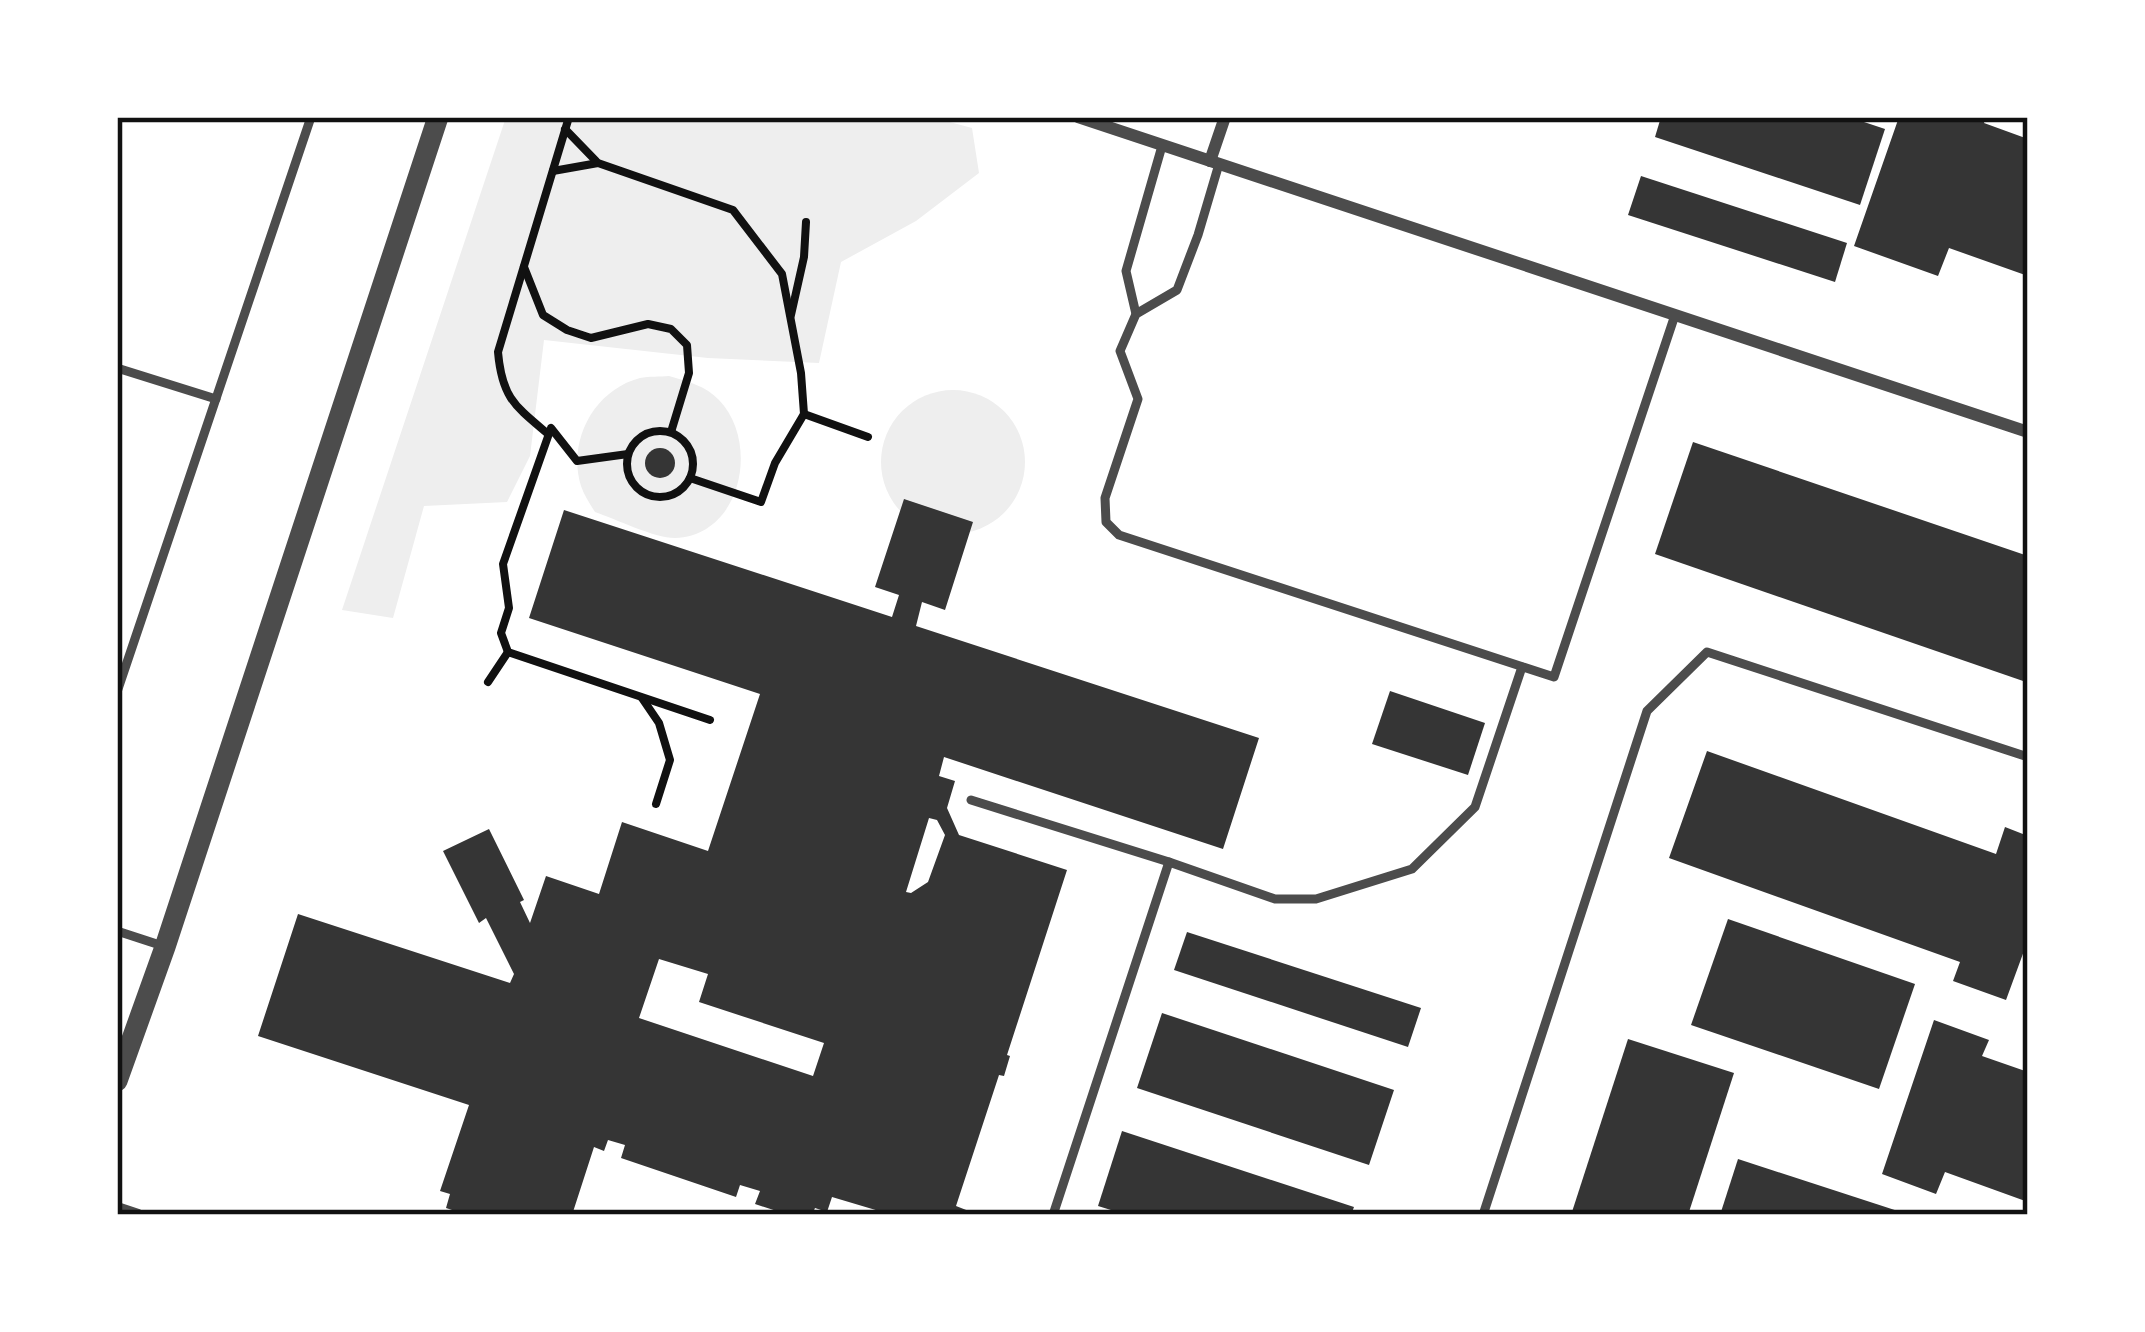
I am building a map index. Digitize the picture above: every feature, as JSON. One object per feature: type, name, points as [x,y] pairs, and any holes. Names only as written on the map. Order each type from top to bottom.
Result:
[{"type":"street","points":[[117,1081],[438,117]]},
{"type":"street","points":[[1078,117],[2028,433]]},
{"type":"street","points":[[1215,162],[1225,117]]},
{"type":"street","points":[[117,1208],[138,1215]]},
{"type":"lane","points":[[117,692],[311,117]]},
{"type":"lane","points":[[1136,314],[1126,271],[1162,146]]},
{"type":"lane","points":[[1215,162],[1198,235],[1177,290],[1136,314],[1120,351],[1138,400],[1105,498],[1106,522],[1118,535],[1554,677],[1675,315]]},
{"type":"lane","points":[[117,368],[216,400]]},
{"type":"lane","points":[[1484,1215],[1647,711],[1707,652],[2028,757]]},
{"type":"lane","points":[[971,800],[1275,899],[1316,899],[1412,869],[1474,807],[1522,667]]},
{"type":"lane","points":[[1053,1215],[1169,862]]},
{"type":"lane","points":[[117,931],[165,946]]},
{"type":"path","points":[[548,434],[515,406],[500,380],[498,352],[568,117]]},
{"type":"path","points":[[565,129],[598,163],[733,210],[782,274],[804,414],[775,463],[761,502],[691,478]]},
{"type":"path","points":[[553,171],[598,163]]},
{"type":"path","points":[[790,318],[804,257],[806,222]]},
{"type":"path","points":[[524,267],[543,315],[567,329],[591,338],[648,324],[671,329],[687,345],[689,373],[671,432]]},
{"type":"path","points":[[804,414],[868,436]]},
{"type":"path","points":[[508,652],[501,633],[508,608],[503,564],[551,428],[577,461],[628,454]]},
{"type":"path","points":[[671,432],[681,437],[692,454],[691,478],[666,497],[644,493],[628,476],[628,454],[640,436],[671,432]]},
{"type":"path","points":[[488,682],[508,652]]},
{"type":"path","points":[[508,652],[710,720]]},
{"type":"path","points":[[641,697],[659,723],[670,760],[656,804]]},
{"type":"shaded area","points":[[506,117],[931,117],[972,128],[979,173],[916,221],[841,262],[819,363],[708,358],[544,340],[530,456],[507,502],[424,506],[393,618],[342,610]]},
{"type":"shaded area","points":[[669,376],[719,400],[732,418],[741,462],[738,484],[716,522],[698,533],[675,538],[595,512],[582,489],[578,469],[581,435],[597,406],[624,384]]},
{"type":"shaded area","points":[[953,390],[980,396],[1004,411],[1019,435],[1025,462],[1019,489],[1004,513],[980,528],[953,534],[926,528],[902,513],[887,489],[881,462],[887,435],[902,411],[926,396]]},
{"type":"building","points":[[1661,117],[1849,117],[1885,129],[1860,205],[1655,137]]},
{"type":"building","points":[[1899,117],[1986,117],[1984,123],[2028,139],[2028,276],[1949,248],[1938,276],[1854,246]]},
{"type":"building","points":[[1641,176],[1847,243],[1835,282],[1628,215]]},
{"type":"building","points":[[1693,442],[2028,556],[2026,682],[1655,554]]},
{"type":"building","points":[[660,448],[671,452],[675,463],[671,474],[660,478],[649,474],[645,463],[649,452]]},
{"type":"building","points":[[904,499],[973,522],[945,610],[922,602],[916,626],[1259,738],[1223,849],[944,757],[939,776],[955,781],[947,808],[959,835],[1067,870],[1004,1076],[999,1075],[956,1206],[979,1215],[877,1215],[879,1211],[832,1197],[827,1212],[815,1208],[812,1215],[789,1215],[755,1204],[760,1191],[740,1185],[736,1197],[621,1158],[625,1145],[608,1140],[604,1151],[594,1147],[572,1215],[467,1215],[446,1208],[450,1194],[440,1191],[469,1105],[258,1036],[298,914],[510,983],[514,974],[486,918],[479,923],[443,851],[489,829],[524,900],[520,902],[530,923],[546,876],[599,894],[622,822],[708,851],[760,694],[529,618],[564,510],[892,617],[899,595],[875,587]],"holes":[[[929,818],[937,820],[945,835],[928,882],[906,892]],[[659,959],[708,974],[699,1002],[824,1043],[813,1076],[639,1018]]]},
{"type":"building","points":[[1390,691],[1485,723],[1468,775],[1372,744]]},
{"type":"building","points":[[1707,751],[1996,854],[2005,827],[2028,836],[2028,940],[2006,1000],[1953,981],[1960,962],[1669,858]]},
{"type":"building","points":[[1728,919],[1915,984],[1879,1089],[1691,1025]]},
{"type":"building","points":[[1187,932],[1421,1008],[1408,1047],[1174,970]]},
{"type":"building","points":[[1162,1013],[1394,1090],[1369,1165],[1137,1088]]},
{"type":"building","points":[[1934,1020],[1989,1040],[1982,1056],[2028,1072],[2028,1202],[1945,1172],[1936,1194],[1882,1174]]},
{"type":"building","points":[[1628,1039],[1734,1073],[1688,1215],[1571,1215]]},
{"type":"building","points":[[1122,1131],[1354,1207],[1351,1215],[1127,1215],[1098,1206]]},
{"type":"building","points":[[1738,1159],[1907,1214],[1907,1215],[1720,1215]]}]
